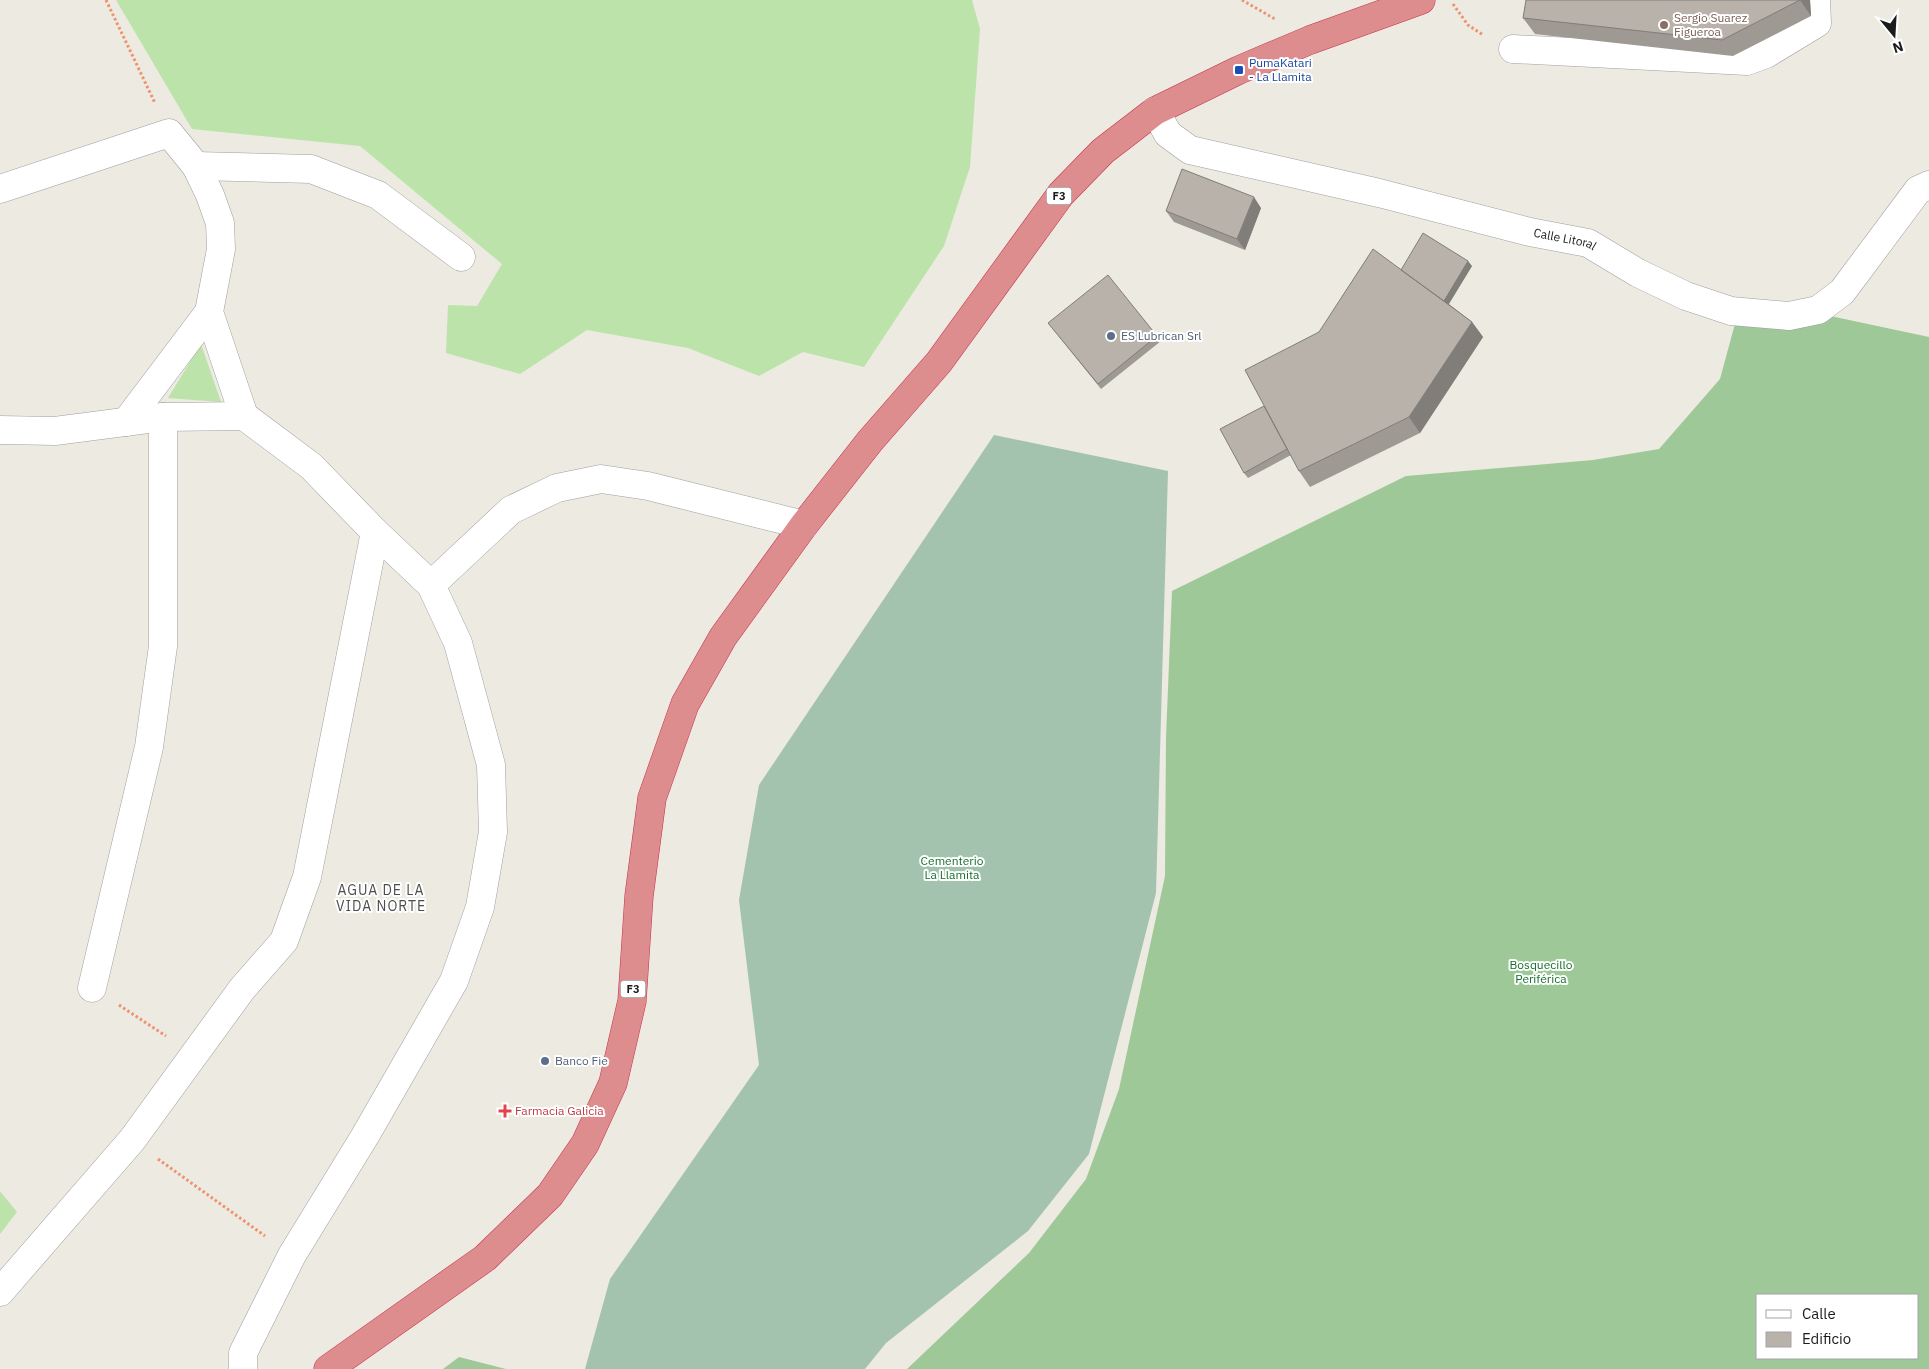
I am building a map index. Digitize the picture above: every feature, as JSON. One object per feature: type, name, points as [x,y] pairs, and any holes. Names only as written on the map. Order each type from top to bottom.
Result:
[{"type":"highway","name":"F3","points":[[328,1369],[485,1258],[550,1195],[585,1144],[613,1083],[632,1001],[639,896],[652,798],[684,704],[723,637],[804,525],[870,441],[939,362],[1061,194],[1103,151],[1155,111],[1239,70],[1310,40],[1421,0]]},
{"type":"street","points":[[1513,49],[1747,62],[1766,54],[1817,23],[1816,0]]},
{"type":"street","name":"Calle Litoral","points":[[1155,111],[1168,134],[1190,150],[1379,193],[1530,232],[1588,243],[1638,273],[1686,296],[1731,311],[1789,316],[1818,310],[1842,292],[1918,190],[1929,186]]},
{"type":"street","points":[[0,189],[169,133],[196,166],[210,195],[220,224],[221,249],[209,312],[126,422]]},
{"type":"street","points":[[196,166],[311,169],[378,195],[461,257]]},
{"type":"street","points":[[209,312],[244,416],[311,466],[431,585],[458,643],[490,766],[493,832],[480,907],[454,981],[366,1136],[292,1255],[243,1353],[242,1369]]},
{"type":"street","points":[[0,430],[55,431],[163,417],[244,416]]},
{"type":"street","points":[[92,988],[149,747],[163,646],[163,417]]},
{"type":"street","points":[[431,585],[511,510],[556,488],[601,479],[648,486],[804,525]]},
{"type":"street","points":[[0,1292],[132,1140],[242,989],[284,941],[307,877],[376,532]]},
{"type":"path","points":[[106,0],[169,133]]},
{"type":"path","points":[[1450,0],[1468,26],[1494,42],[1513,49]]},
{"type":"path","points":[[92,988],[193,1054]]},
{"type":"path","points":[[132,1140],[292,1255]]},
{"type":"green space","points":[[116,0],[972,0],[980,29],[970,167],[944,246],[864,367],[803,352],[759,376],[688,348],[587,330],[520,374],[446,353],[448,305],[477,306],[502,264],[360,146],[192,129]]},
{"type":"green space","name":"Bosquecillo Periférica","points":[[1739,309],[1835,317],[1929,337],[1929,1369],[907,1369],[1029,1253],[1086,1179],[1119,1089],[1165,876],[1166,737],[1172,591],[1406,476],[1593,460],[1659,449],[1720,379]]},
{"type":"green space","points":[[201,344],[221,402],[168,398]]},
{"type":"green space","name":"Cementerio La Llamita","points":[[994,435],[1168,471],[1156,893],[1089,1154],[1028,1231],[886,1343],[865,1369],[585,1369],[610,1279],[759,1065],[739,900],[759,785]]},
{"type":"green space","points":[[0,1191],[17,1212],[0,1234]]},
{"type":"green space","points":[[459,1357],[506,1369],[443,1369]]},
{"type":"building","name":"Sergio Suarez Figueroa","points":[[1526,0],[1800,0],[1722,40],[1523,18]]},
{"type":"building","points":[[1182,169],[1254,197],[1237,239],[1166,211]]},
{"type":"building","points":[[1423,233],[1468,261],[1444,301],[1401,270]]},
{"type":"building","points":[[1373,249],[1472,322],[1409,417],[1299,471],[1245,370],[1319,332]]},
{"type":"building","points":[[1108,275],[1157,336],[1098,384],[1048,323]]},
{"type":"building","points":[[1264,406],[1287,449],[1244,473],[1220,429]]},
{"type":"place","name":"Sergio Suarez Figueroa","points":[[1664,25]]},
{"type":"place","name":"PumaKatari - La Llamita","points":[[1239,70]]},
{"type":"place","name":"ES Lubrican Srl","points":[[1111,336]]},
{"type":"place","name":"Banco Fie","points":[[545,1061]]},
{"type":"place","name":"Farmacia Galicia","points":[[505,1111]]},
{"type":"district","name":"AGUA DE LA VIDA NORTE","points":[[381,898]]}]
